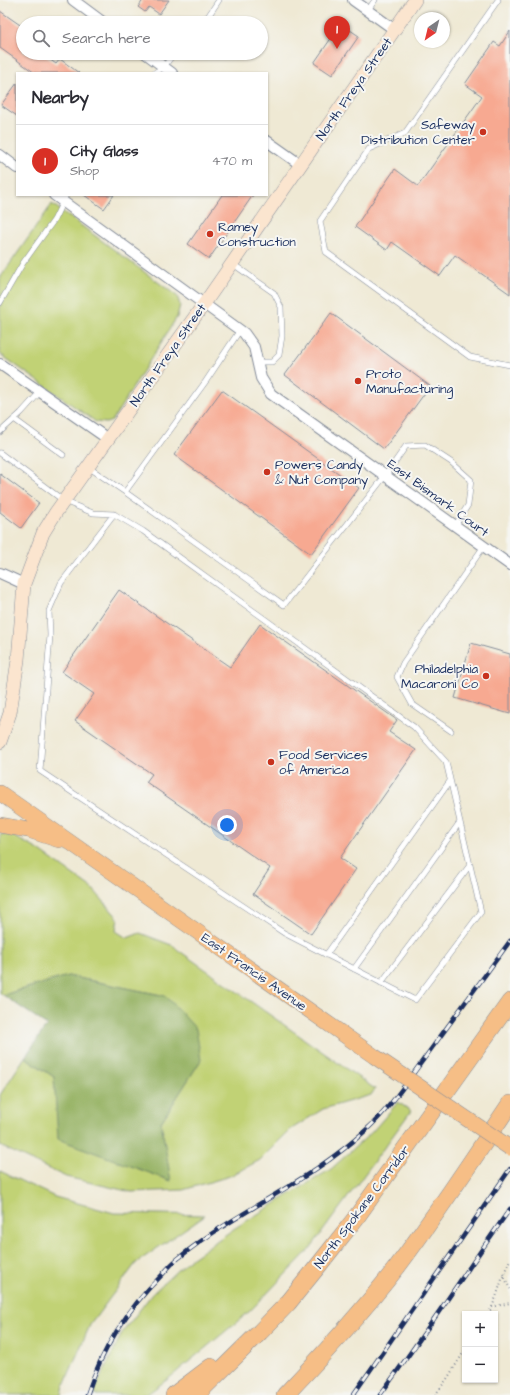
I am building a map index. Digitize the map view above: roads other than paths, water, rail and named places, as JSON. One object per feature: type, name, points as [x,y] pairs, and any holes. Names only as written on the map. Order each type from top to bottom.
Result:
[{"type":"highway","name":"North Spokane Corridor","points":[[196,1395],[288,1303],[318,1266],[355,1218],[510,1002]]},
{"type":"highway","points":[[284,1395],[351,1322],[396,1268],[426,1228],[510,1104]]},
{"type":"highway","points":[[174,1395],[221,1359],[288,1303]]},
{"type":"main road","name":"East Francis Avenue","points":[[0,793],[374,1056],[510,1148]]},
{"type":"main road","points":[[0,825],[28,830],[73,845]]},
{"type":"street","points":[[74,0],[95,16]]},
{"type":"street","points":[[353,0],[395,30]]},
{"type":"street","name":"North Freya Street","points":[[0,742],[10,713],[18,660],[24,584],[43,533],[416,0]]},
{"type":"street","points":[[154,60],[168,70]]},
{"type":"street","points":[[268,142],[301,165]]},
{"type":"street","points":[[0,155],[16,167]]},
{"type":"street","name":"East Bismark Court","points":[[64,198],[240,330],[254,347],[261,378],[271,394],[510,565]]},
{"type":"street","points":[[0,364],[108,439]]},
{"type":"street","points":[[0,573],[24,584]]},
{"type":"lane","points":[[208,16],[219,0]]},
{"type":"lane","points":[[368,10],[375,0]]},
{"type":"lane","points":[[498,0],[405,133],[369,149],[320,221],[326,252],[470,357],[510,365]]},
{"type":"lane","points":[[168,70],[172,60]]},
{"type":"lane","points":[[0,303],[23,263],[54,220],[64,198]]},
{"type":"lane","points":[[233,263],[274,293],[281,307],[282,336],[279,355],[272,362],[258,362]]},
{"type":"lane","points":[[125,492],[240,330]]},
{"type":"lane","points":[[0,432],[40,392]]},
{"type":"lane","points":[[14,419],[63,455]]},
{"type":"lane","points":[[88,467],[284,605],[385,476],[406,446],[425,445],[451,462],[471,480],[468,505],[455,526]]},
{"type":"lane","points":[[0,453],[64,501],[93,513],[114,514],[144,531],[414,727],[446,762],[481,912],[415,1000],[284,933],[40,771],[50,635],[49,611],[62,583],[114,514]]},
{"type":"lane","points":[[451,731],[412,704],[397,677],[403,662],[484,546]]},
{"type":"lane","points":[[326,955],[450,780]]},
{"type":"lane","points":[[354,970],[460,822]]},
{"type":"lane","points":[[381,983],[470,865]]},
{"type":"railway","points":[[87,1395],[100,1362],[117,1330],[149,1288],[175,1261],[202,1240],[298,1181],[366,1130],[400,1092],[510,941]]},
{"type":"railway","points":[[353,1395],[510,1169]]},
{"type":"railway","points":[[380,1395],[510,1209]]},
{"type":"place","name":"City Glass","points":[[337,49]]},
{"type":"place","name":"Safeway Distribution Center","points":[[483,132]]},
{"type":"place","name":"Ramey Construction","points":[[210,234]]},
{"type":"place","name":"Proto Manufacturing","points":[[358,381]]},
{"type":"place","name":"Powers Candy & Nut Company","points":[[267,472]]},
{"type":"place","name":"Philadelphia Macaroni Co","points":[[486,676]]},
{"type":"place","name":"Food Services of America","points":[[271,762]]}]
